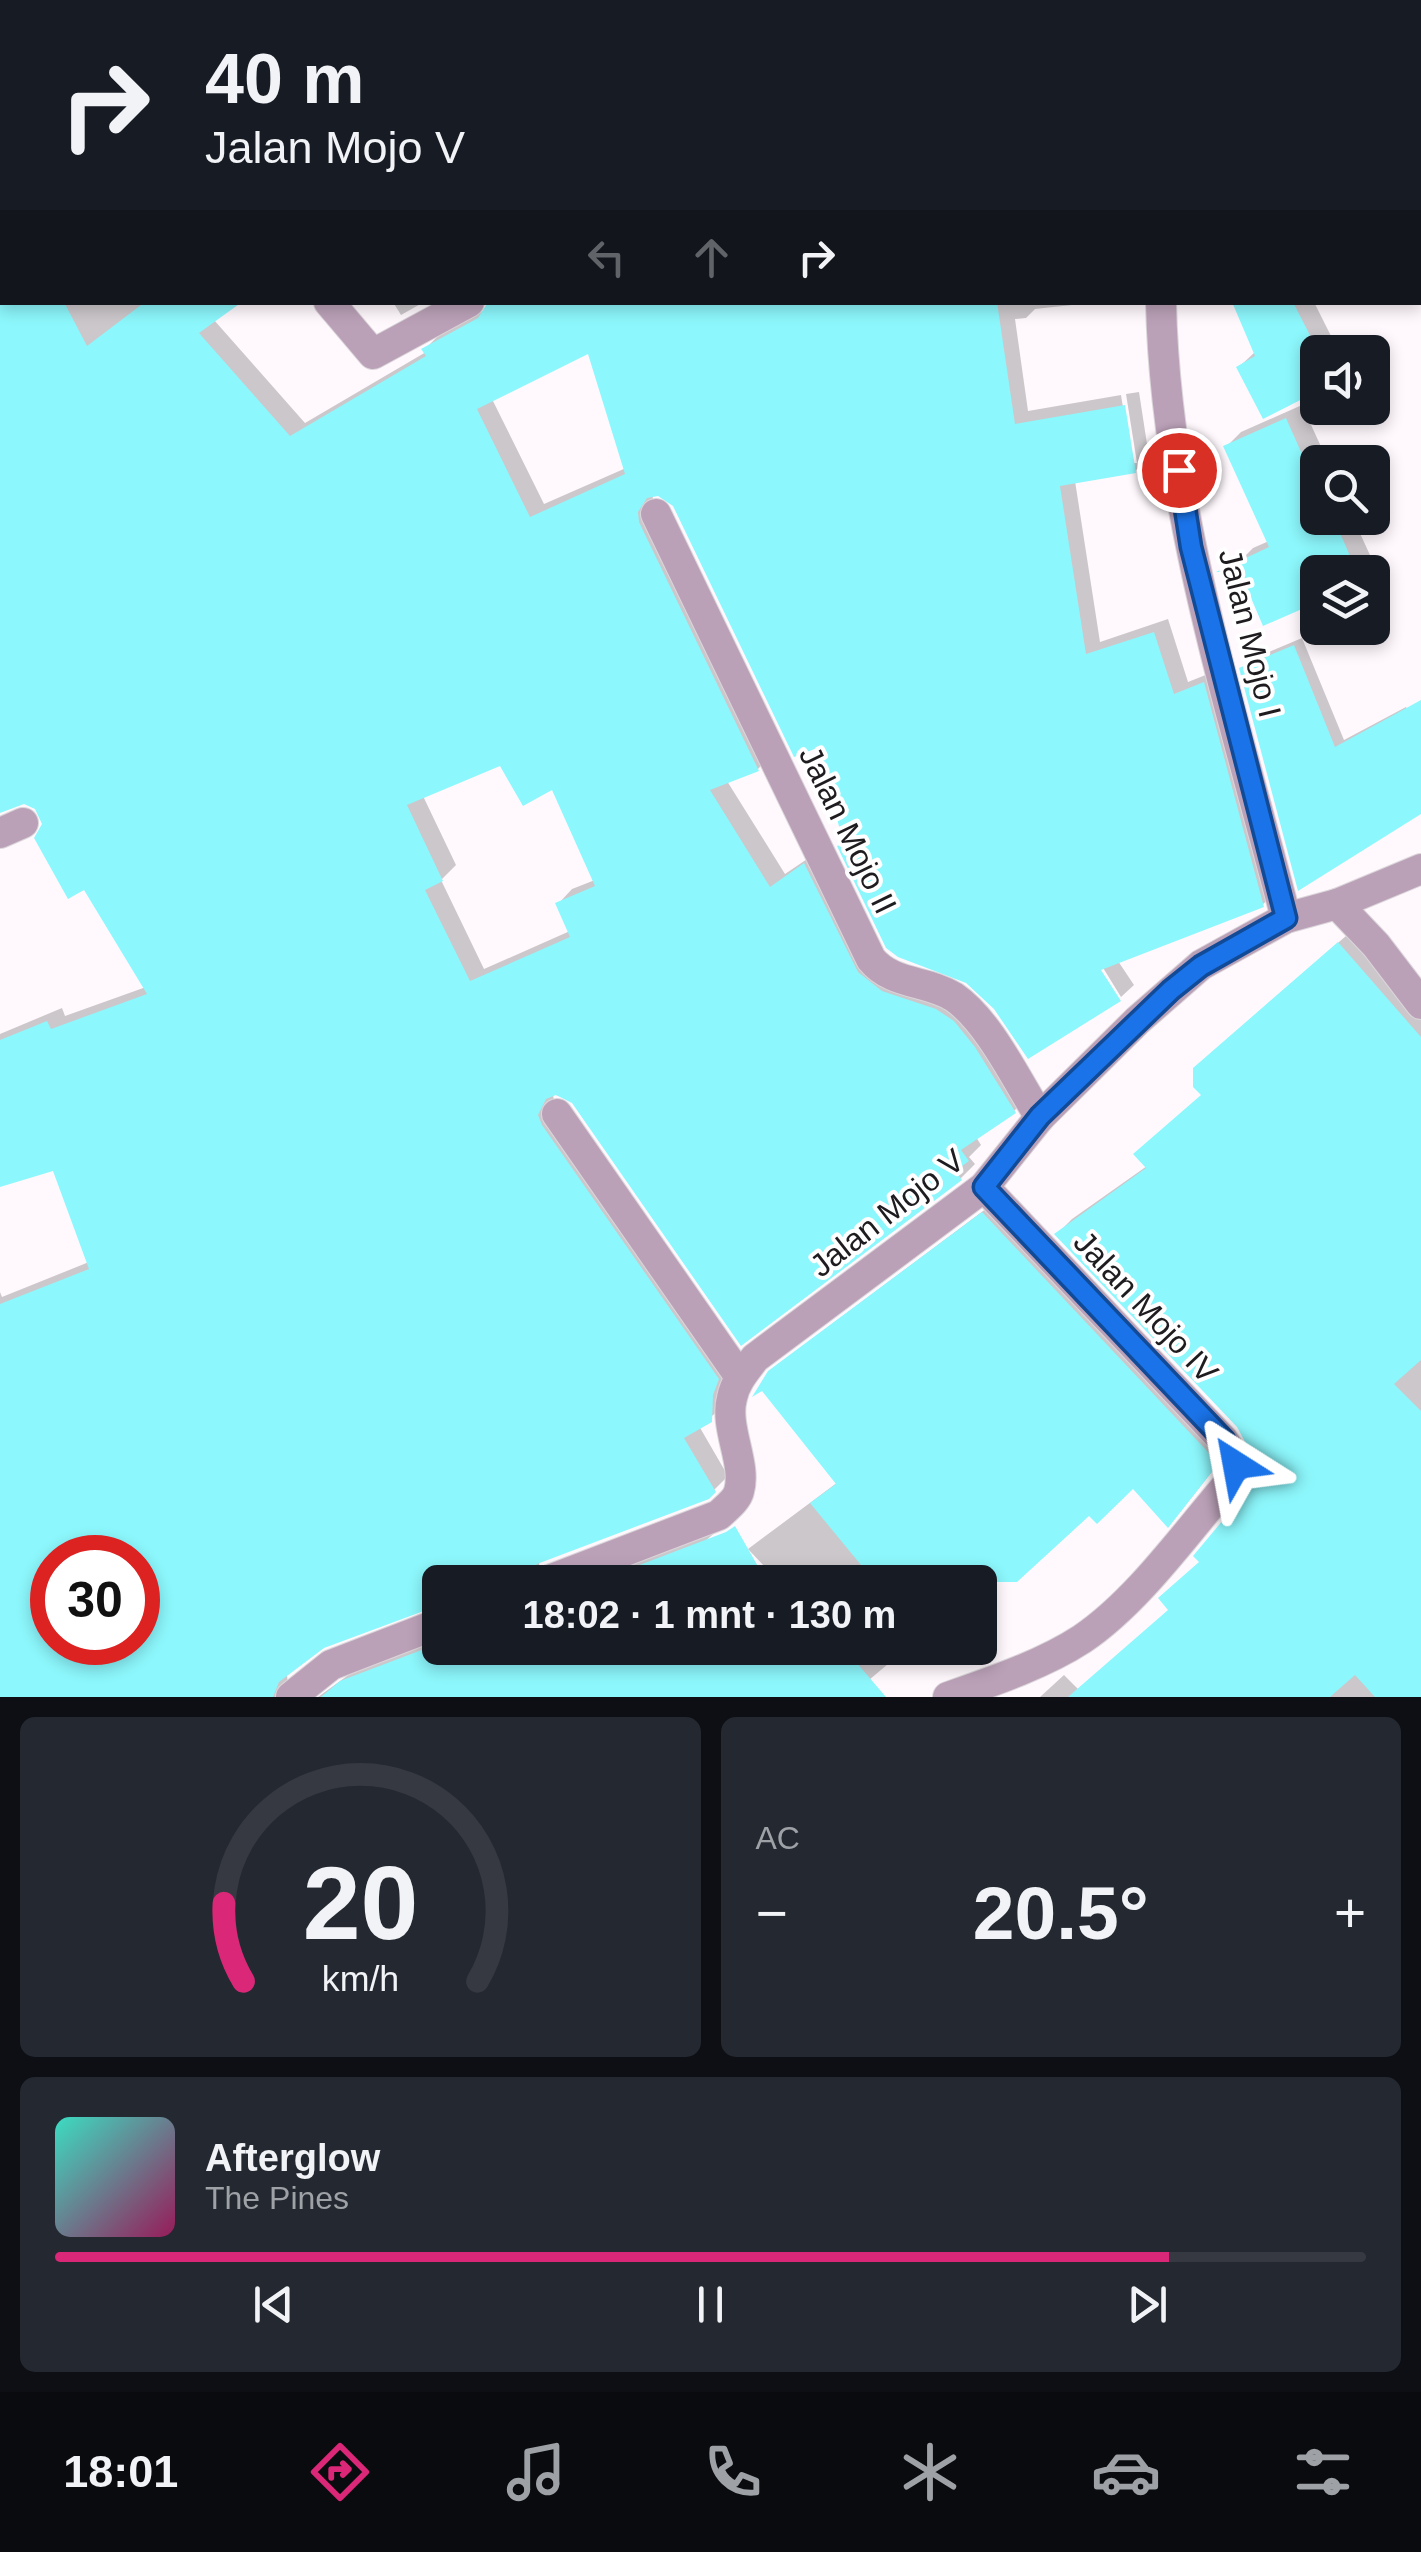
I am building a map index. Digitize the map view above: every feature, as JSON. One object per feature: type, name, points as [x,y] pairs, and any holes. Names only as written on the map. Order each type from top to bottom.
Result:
[{"type":"street","points":[[332,305],[374,354],[464,305]]},
{"type":"street","name":"Jalan Mojo I","points":[[1160,305],[1162,354],[1191,547],[1286,918]]},
{"type":"street","name":"Jalan Mojo II","points":[[656,514],[871,959],[879,969],[898,979],[942,990],[970,1010],[1040,1116]]},
{"type":"street","name":"Jalan Mojo V","points":[[740,1377],[755,1358],[984,1187],[1040,1116],[1201,966],[1286,918],[1337,904],[1421,869]]},
{"type":"street","points":[[1337,904],[1376,945],[1421,1004]]},
{"type":"street","points":[[557,1114],[740,1377],[731,1400],[739,1493],[719,1515],[588,1565]]},
{"type":"street","name":"Jalan Mojo IV","points":[[948,1697],[993,1681],[1080,1640],[1131,1596],[1229,1484],[1236,1465],[1224,1440],[984,1187]]},
{"type":"street","points":[[291,1697],[331,1665],[422,1629]]},
{"type":"building","points":[[0,305],[66,305],[87,346],[141,305],[238,305],[199,333],[290,436],[426,356],[421,349],[478,318],[486,305],[997,305],[1015,424],[1125,405],[1136,473],[1060,486],[1086,654],[1154,632],[1174,694],[1204,682],[1264,907],[1101,970],[1121,1001],[1028,1059],[994,1009],[966,983],[898,957],[886,948],[837,846],[844,844],[817,748],[794,757],[673,506],[658,496],[647,498],[638,512],[639,522],[759,771],[710,790],[770,887],[804,863],[858,972],[882,991],[936,1009],[954,1021],[1016,1113],[961,1150],[969,1161],[955,1171],[962,1180],[741,1346],[572,1103],[556,1095],[546,1099],[538,1115],[542,1125],[719,1379],[713,1395],[712,1422],[684,1438],[716,1492],[709,1499],[536,1565],[422,1565],[422,1612],[324,1648],[279,1682],[273,1697],[0,1697],[0,1304],[89,1269],[53,1171],[0,1187],[0,1040],[47,1021],[51,1029],[147,994],[84,890],[68,899],[34,838],[42,824],[35,809],[24,804],[0,813]],"holes":[[[588,354],[625,474],[530,517],[477,409]],[[500,766],[523,806],[552,790],[595,886],[555,903],[570,937],[470,981],[425,890],[443,881],[407,805]]]},
{"type":"building","points":[[1233,305],[1295,305],[1310,335],[1300,335],[1300,400],[1263,419],[1236,367],[1255,356]]},
{"type":"building","points":[[1286,418],[1300,450],[1300,535],[1341,535],[1350,555],[1300,555],[1300,610],[1263,626],[1240,572],[1216,572],[1269,547],[1223,446]]},
{"type":"building","points":[[1294,645],[1335,747],[1421,700],[1421,814],[1298,891],[1239,668]]},
{"type":"building","points":[[1338,942],[1421,1037],[1421,1360],[1394,1384],[1421,1411],[1421,1697],[1375,1697],[1355,1675],[1330,1697],[1068,1697],[1168,1610],[1158,1598],[1199,1562],[1193,1556],[1244,1495],[1253,1465],[1237,1427],[1054,1234],[1146,1168],[1133,1154],[1201,1095],[1193,1087],[1193,1068]]},
{"type":"building","points":[[982,1212],[1208,1452],[1215,1468],[1168,1528],[1133,1489],[1097,1524],[1089,1516],[1017,1582],[997,1582],[997,1565],[861,1565],[810,1503],[836,1484],[762,1391],[752,1397],[768,1371]]},
{"type":"building","points":[[735,1526],[757,1565],[640,1565]]},
{"type":"building","points":[[422,1650],[422,1665],[859,1665],[886,1697],[321,1697],[340,1681]]},
{"type":"route","points":[[1179,470],[1191,547],[1286,918],[1201,966],[1171,990],[1040,1116],[984,1187],[1224,1440],[1236,1465]]}]
